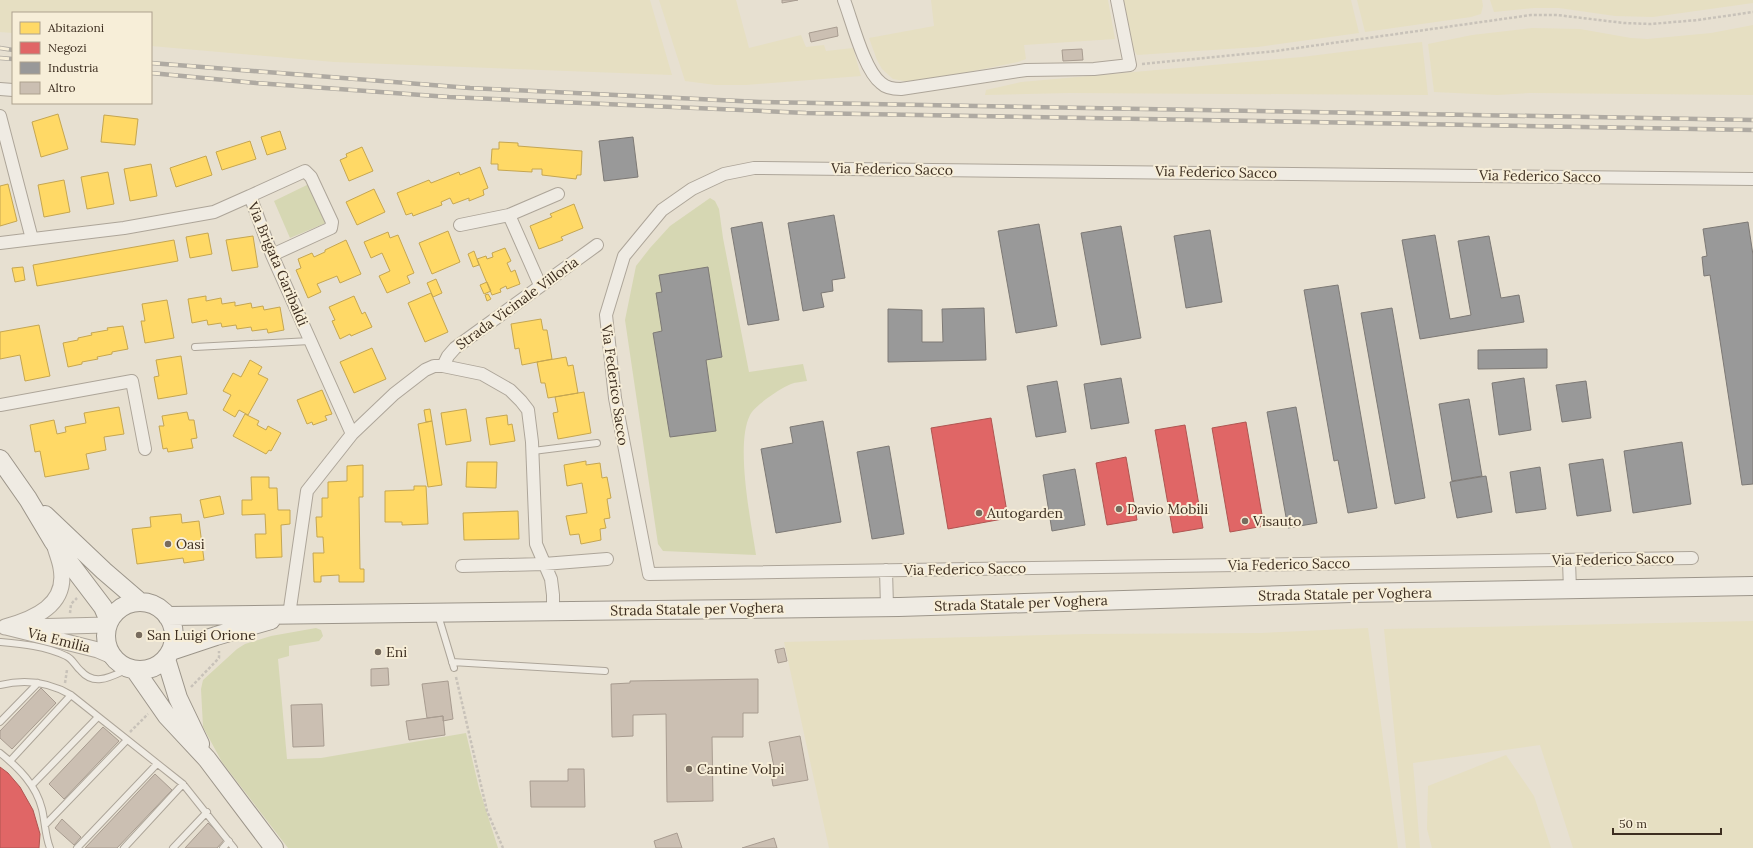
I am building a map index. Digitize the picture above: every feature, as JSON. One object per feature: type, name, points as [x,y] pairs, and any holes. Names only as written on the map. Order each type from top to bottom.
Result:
[{"type":"main road","points":[[0,459],[28,499],[53,541],[103,607],[108,623]]},
{"type":"main road","points":[[28,499],[104,571],[140,602],[155,606],[167,616],[174,633],[173,642],[168,655],[157,666],[146,670],[131,669],[119,663],[112,656],[107,646],[106,636],[108,623],[114,614],[122,607],[140,602]]},
{"type":"main road","name":"Strada Statale per Voghera","points":[[167,616],[887,607],[1351,593],[1753,586]]},
{"type":"main road","name":"Strada Statale per Voghera","points":[[168,655],[216,636],[289,615]]},
{"type":"main road","points":[[168,655],[178,698],[207,759]]},
{"type":"main road","points":[[131,669],[167,716],[207,759],[272,847]]},
{"type":"street","points":[[844,0],[869,69],[881,83],[891,88],[910,89],[1026,70],[1094,69],[1130,65],[1117,0]]},
{"type":"street","points":[[0,89],[12,90]]},
{"type":"street","points":[[0,116],[32,239]]},
{"type":"street","name":"Via Federico Sacco","points":[[1692,558],[649,574],[614,398],[606,315],[624,256],[662,210],[692,189],[724,174],[754,168],[1753,178]]},
{"type":"street","points":[[250,196],[305,171],[311,177],[332,222],[331,228],[272,255]]},
{"type":"street","points":[[460,225],[509,215],[558,194]]},
{"type":"street","name":"Via Brigata Garibaldi","points":[[0,243],[124,228],[214,212],[250,196],[272,255],[352,434]]},
{"type":"street","points":[[509,215],[540,285]]},
{"type":"street","name":"Strada Vicinale Villoria","points":[[443,366],[448,356],[455,348],[597,245]]},
{"type":"street","name":"Strada Vicinale Villoria","points":[[289,615],[307,491],[352,434],[394,394],[425,370],[434,366],[443,366],[482,374],[510,390],[528,410],[533,451],[536,544],[551,579],[553,611]]},
{"type":"street","points":[[0,405],[132,381],[145,449]]},
{"type":"street","points":[[3,627],[28,620],[43,612],[56,598],[61,586],[61,569],[53,541]]},
{"type":"street","points":[[462,566],[544,564],[607,559]]},
{"type":"street","points":[[1569,561],[1570,590]]},
{"type":"street","name":"Via Federico Sacco","points":[[886,570],[887,607]]},
{"type":"street","name":"Via Emilia","points":[[3,627],[108,623]]},
{"type":"street","name":"Via Emilia","points":[[3,627],[98,650],[112,656]]},
{"type":"lane","points":[[195,347],[310,341]]},
{"type":"lane","points":[[533,451],[597,443]]},
{"type":"lane","points":[[438,613],[453,665],[605,671]]},
{"type":"lane","points":[[0,642],[24,644],[52,650],[71,659],[84,675],[97,680],[111,677],[131,669]]},
{"type":"lane","points":[[0,685],[26,682],[38,683],[50,685],[71,695],[183,784],[207,812],[234,848]]},
{"type":"lane","points":[[0,722],[38,683]]},
{"type":"lane","points":[[10,760],[71,695]]},
{"type":"lane","points":[[32,785],[98,717]]},
{"type":"lane","points":[[45,825],[127,740]]},
{"type":"lane","points":[[0,753],[10,760],[32,785],[41,806],[50,848]]},
{"type":"lane","points":[[77,848],[157,764]]},
{"type":"lane","points":[[124,848],[183,784]]},
{"type":"lane","points":[[173,848],[207,812]]},
{"type":"lane","points":[[223,848],[229,841]]},
{"type":"path","points":[[1130,65],[1276,51],[1531,15],[1557,15],[1651,24],[1698,20],[1753,12]]},
{"type":"path","points":[[453,665],[488,811],[503,848]]},
{"type":"shaded area","points":[[0,0],[650,0],[672,75],[334,62],[152,46],[152,12],[12,12],[12,33],[0,32]]},
{"type":"shaded area","points":[[659,0],[736,0],[749,48],[801,35],[806,47],[824,45],[826,51],[853,48],[861,76],[746,85],[716,85],[685,81]]},
{"type":"shaded area","points":[[931,0],[1108,0],[1115,39],[1024,45],[1026,59],[1018,62],[934,79],[909,82],[893,79],[882,69],[869,38],[934,26]]},
{"type":"shaded area","points":[[1122,0],[1351,0],[1359,33],[1258,47],[1137,55],[1132,47]]},
{"type":"shaded area","points":[[1357,0],[1482,0],[1483,6],[1481,14],[1471,17],[1365,32]]},
{"type":"shaded area","points":[[1490,0],[1753,0],[1753,3],[1653,17],[1615,16],[1559,8],[1534,8],[1494,12]]},
{"type":"shaded area","points":[[1753,25],[1753,95],[1530,93],[1497,95],[1434,92],[1428,44],[1472,35],[1532,28],[1580,29],[1631,38],[1647,39],[1711,33]]},
{"type":"shaded area","points":[[1422,42],[1428,95],[1069,93],[985,95],[986,90],[1021,82],[1302,57]]},
{"type":"shaded area","points":[[1753,621],[1753,848],[1573,848],[1540,745],[1413,763],[1420,848],[1406,848],[1384,629]]},
{"type":"shaded area","points":[[1368,628],[1398,848],[829,848],[784,642],[1085,634],[1261,633]]},
{"type":"shaded area","points":[[1506,755],[1534,796],[1551,848],[1432,848],[1427,829],[1428,786]]},
{"type":"green space","points":[[309,184],[328,222],[290,238],[274,201]]},
{"type":"green space","points":[[710,198],[715,201],[719,209],[723,238],[749,372],[803,364],[807,381],[787,386],[757,406],[750,415],[746,428],[744,464],[748,504],[756,555],[663,551],[658,544],[625,320],[636,266],[670,226]]},
{"type":"green space","points":[[316,628],[321,630],[323,636],[319,641],[289,646],[289,656],[278,659],[287,759],[321,758],[466,733],[479,788],[498,848],[288,848],[222,762],[203,727],[201,689],[203,680],[237,649],[245,644],[271,636]]},
{"type":"building: Abitazioni","points":[[58,114],[68,149],[41,157],[32,122]]},
{"type":"building: Abitazioni","points":[[104,115],[138,119],[135,145],[101,142]]},
{"type":"building: Abitazioni","points":[[280,131],[286,149],[267,155],[261,137]]},
{"type":"building: Abitazioni","points":[[250,141],[256,159],[222,170],[216,152]]},
{"type":"building: Abitazioni","points":[[499,142],[518,143],[518,146],[582,151],[581,175],[577,175],[576,179],[542,175],[542,169],[532,169],[532,172],[498,170],[498,164],[491,164],[492,149],[499,149]]},
{"type":"building: Abitazioni","points":[[362,147],[373,171],[349,181],[340,160],[347,157],[346,154]]},
{"type":"building: Abitazioni","points":[[206,156],[212,175],[176,187],[170,168]]},
{"type":"building: Abitazioni","points":[[151,164],[157,196],[130,201],[124,169]]},
{"type":"building: Abitazioni","points":[[480,167],[488,188],[483,190],[484,195],[469,201],[469,198],[453,204],[450,198],[441,202],[442,205],[413,216],[412,213],[406,215],[397,193],[429,180],[431,183],[459,172],[460,175]]},
{"type":"building: Abitazioni","points":[[108,172],[114,204],[87,209],[81,177]]},
{"type":"building: Abitazioni","points":[[64,180],[70,212],[44,217],[38,185]]},
{"type":"building: Abitazioni","points":[[8,184],[17,221],[0,226],[0,186]]},
{"type":"building: Abitazioni","points":[[374,189],[385,212],[357,225],[346,202]]},
{"type":"building: Abitazioni","points":[[574,204],[583,228],[561,237],[563,240],[539,249],[530,226],[552,217],[550,214]]},
{"type":"building: Abitazioni","points":[[448,231],[460,262],[432,274],[419,243]]},
{"type":"building: Abitazioni","points":[[388,232],[390,238],[398,235],[414,273],[407,276],[410,283],[387,293],[379,276],[390,271],[382,253],[371,258],[364,242]]},
{"type":"building: Abitazioni","points":[[208,233],[212,254],[190,258],[186,237]]},
{"type":"building: Abitazioni","points":[[253,236],[258,267],[232,271],[226,240]]},
{"type":"building: Abitazioni","points":[[174,240],[178,261],[37,286],[33,265]]},
{"type":"building: Abitazioni","points":[[346,240],[361,274],[340,283],[337,276],[317,284],[321,292],[308,298],[296,270],[301,268],[298,259],[312,253],[314,257]]},
{"type":"building: Abitazioni","points":[[505,248],[511,261],[507,263],[511,272],[515,270],[520,284],[507,289],[506,286],[500,289],[501,292],[492,295],[477,259],[486,256],[487,259],[493,257],[492,253]]},
{"type":"building: Abitazioni","points":[[474,251],[479,265],[473,267],[468,254]]},
{"type":"building: Abitazioni","points":[[23,267],[25,280],[15,282],[12,268]]},
{"type":"building: Abitazioni","points":[[436,279],[442,293],[433,297],[427,283]]},
{"type":"building: Abitazioni","points":[[487,282],[491,291],[484,294],[480,285]]},
{"type":"building: Abitazioni","points":[[431,293],[448,332],[425,342],[408,303]]},
{"type":"building: Abitazioni","points":[[488,294],[491,299],[487,301],[485,295]]},
{"type":"building: Abitazioni","points":[[206,296],[206,301],[221,298],[222,304],[235,302],[235,306],[251,303],[252,308],[263,306],[264,310],[280,307],[284,330],[268,333],[267,329],[252,331],[251,327],[237,329],[236,325],[222,327],[221,323],[208,325],[207,320],[192,323],[188,299]]},
{"type":"building: Abitazioni","points":[[354,296],[362,314],[365,312],[372,327],[340,339],[332,321],[335,320],[329,307]]},
{"type":"building: Abitazioni","points":[[167,300],[174,338],[145,343],[141,321],[145,321],[142,304]]},
{"type":"building: Abitazioni","points":[[541,319],[543,330],[547,330],[552,359],[522,365],[519,348],[515,349],[511,324]]},
{"type":"building: Abitazioni","points":[[39,325],[50,376],[25,381],[20,355],[0,359],[0,332]]},
{"type":"building: Abitazioni","points":[[123,326],[128,349],[112,352],[112,354],[97,357],[98,359],[82,362],[82,364],[68,367],[63,343],[92,335],[91,333],[108,330],[107,328]]},
{"type":"building: Abitazioni","points":[[372,348],[386,379],[354,393],[340,362]]},
{"type":"building: Abitazioni","points":[[181,356],[187,394],[158,399],[154,377],[159,376],[156,360]]},
{"type":"building: Abitazioni","points":[[566,357],[568,366],[573,365],[578,393],[548,398],[545,383],[541,383],[537,362]]},
{"type":"building: Abitazioni","points":[[250,360],[262,367],[258,374],[268,379],[248,415],[239,410],[235,417],[223,410],[231,395],[223,391],[233,373],[241,377]]},
{"type":"building: Abitazioni","points":[[322,390],[332,414],[325,416],[327,420],[313,425],[312,422],[307,424],[297,400]]},
{"type":"building: Abitazioni","points":[[584,392],[591,433],[558,439],[553,413],[558,412],[555,397]]},
{"type":"building: Abitazioni","points":[[119,407],[124,434],[104,437],[106,450],[86,454],[89,469],[45,477],[40,451],[35,452],[30,425],[54,420],[57,434],[66,432],[65,427],[86,423],[84,413]]},
{"type":"building: Abitazioni","points":[[430,409],[432,421],[426,422],[424,410]]},
{"type":"building: Abitazioni","points":[[466,409],[471,441],[446,445],[441,413]]},
{"type":"building: Abitazioni","points":[[187,412],[189,420],[194,420],[197,438],[191,439],[193,448],[168,452],[167,448],[163,449],[159,426],[164,426],[162,416]]},
{"type":"building: Abitazioni","points":[[245,414],[259,421],[257,425],[266,430],[268,426],[281,433],[271,451],[269,450],[266,454],[233,436]]},
{"type":"building: Abitazioni","points":[[507,415],[508,425],[512,424],[515,441],[490,445],[486,418]]},
{"type":"building: Abitazioni","points":[[432,421],[442,485],[428,487],[418,424]]},
{"type":"building: Abitazioni","points":[[586,461],[586,465],[600,463],[602,478],[607,477],[611,498],[607,499],[610,518],[604,519],[606,528],[600,529],[601,540],[581,544],[579,534],[570,535],[566,516],[587,513],[582,483],[567,486],[564,465]]},
{"type":"building: Abitazioni","points":[[467,462],[497,462],[496,488],[466,487]]},
{"type":"building: Abitazioni","points":[[363,465],[363,497],[359,497],[360,569],[364,569],[364,582],[339,582],[339,575],[321,576],[321,582],[314,582],[313,553],[324,553],[323,537],[317,537],[316,517],[322,517],[322,498],[328,498],[328,482],[347,481],[347,466]]},
{"type":"building: Abitazioni","points":[[251,477],[269,477],[269,488],[277,488],[278,510],[290,510],[290,524],[281,525],[282,557],[256,558],[255,534],[266,534],[265,514],[242,515],[242,500],[252,500]]},
{"type":"building: Abitazioni","points":[[414,486],[426,486],[428,524],[402,525],[402,522],[385,522],[385,491],[414,490]]},
{"type":"building: Abitazioni","points":[[220,496],[224,514],[204,518],[200,500]]},
{"type":"building: Abitazioni","points":[[518,511],[519,539],[464,540],[463,513]]},
{"type":"building: Abitazioni","name":"Oasi","points":[[181,514],[182,523],[199,521],[204,560],[184,563],[183,558],[137,564],[132,529],[151,527],[150,517]]},
{"type":"building: Negozi","points":[[991,418],[1008,518],[948,529],[931,428]]},
{"type":"building: Negozi","points":[[1246,422],[1264,526],[1230,532],[1212,428]]},
{"type":"building: Negozi","points":[[1185,425],[1203,528],[1173,533],[1155,430]]},
{"type":"building: Negozi","points":[[1126,457],[1137,520],[1107,525],[1096,463]]},
{"type":"building: Negozi","points":[[0,767],[8,773],[20,787],[33,810],[40,834],[39,848],[0,848]]},
{"type":"building: Industria","points":[[633,137],[638,177],[604,181],[599,141]]},
{"type":"building: Industria","points":[[834,215],[845,278],[832,280],[833,291],[821,293],[824,307],[803,311],[788,223]]},
{"type":"building: Industria","points":[[762,222],[779,320],[748,325],[731,228]]},
{"type":"building: Industria","points":[[1748,222],[1753,255],[1753,484],[1742,485],[1710,275],[1704,276],[1702,257],[1707,256],[1703,229]]},
{"type":"building: Industria","points":[[1039,224],[1057,326],[1016,333],[998,231]]},
{"type":"building: Industria","points":[[1121,226],[1141,338],[1101,345],[1081,233]]},
{"type":"building: Industria","points":[[1210,230],[1222,302],[1186,308],[1174,236]]},
{"type":"building: Industria","points":[[1435,235],[1450,319],[1471,315],[1458,241],[1489,236],[1501,298],[1519,295],[1524,322],[1420,339],[1402,240]]},
{"type":"building: Industria","points":[[708,267],[722,357],[706,360],[716,431],[670,437],[653,333],[662,331],[656,293],[662,292],[659,275]]},
{"type":"building: Industria","points":[[1338,285],[1377,508],[1348,513],[1338,460],[1334,461],[1304,290]]},
{"type":"building: Industria","points":[[984,308],[986,360],[888,362],[888,309],[922,310],[922,342],[943,342],[942,309]]},
{"type":"building: Industria","points":[[1392,308],[1425,498],[1395,504],[1361,313]]},
{"type":"building: Industria","points":[[1547,349],[1547,368],[1478,369],[1478,350]]},
{"type":"building: Industria","points":[[1121,378],[1129,423],[1091,429],[1084,384]]},
{"type":"building: Industria","points":[[1524,378],[1531,430],[1499,435],[1492,383]]},
{"type":"building: Industria","points":[[1057,381],[1066,432],[1036,437],[1027,386]]},
{"type":"building: Industria","points":[[1586,381],[1591,418],[1562,422],[1556,385]]},
{"type":"building: Industria","points":[[1469,399],[1482,476],[1452,481],[1439,404]]},
{"type":"building: Industria","points":[[1296,407],[1317,523],[1288,528],[1267,412]]},
{"type":"building: Industria","points":[[823,421],[841,522],[776,533],[761,449],[793,443],[790,427]]},
{"type":"building: Industria","points":[[1682,442],[1691,504],[1633,513],[1624,451]]},
{"type":"building: Industria","points":[[889,446],[904,534],[872,539],[857,452]]},
{"type":"building: Industria","points":[[1603,459],[1611,511],[1577,516],[1569,464]]},
{"type":"building: Industria","points":[[1540,467],[1546,509],[1516,513],[1510,472]]},
{"type":"building: Industria","points":[[1075,469],[1085,525],[1052,531],[1043,475]]},
{"type":"building: Industria","points":[[1486,476],[1492,512],[1457,518],[1450,482]]},
{"type":"building: Altro","points":[[782,0],[798,0],[782,3]]},
{"type":"building: Altro","points":[[837,27],[838,36],[811,42],[809,33]]},
{"type":"building: Altro","points":[[1082,49],[1083,60],[1063,61],[1062,50]]},
{"type":"building: Altro","points":[[784,648],[787,661],[778,663],[775,650]]},
{"type":"building: Altro","points":[[388,668],[389,685],[371,686],[371,669]]},
{"type":"building: Altro","name":"Cantine Volpi","points":[[758,679],[758,713],[743,713],[743,737],[712,737],[713,801],[667,802],[666,714],[633,715],[633,736],[612,737],[611,684],[630,683],[630,681]]},
{"type":"building: Altro","points":[[448,681],[453,719],[443,721],[443,716],[427,718],[422,684]]},
{"type":"building: Altro","points":[[41,688],[56,703],[12,749],[0,738],[0,731]]},
{"type":"building: Altro","points":[[322,704],[324,746],[293,747],[291,705]]},
{"type":"building: Altro","points":[[443,716],[445,735],[409,740],[406,721]]},
{"type":"building: Altro","points":[[103,727],[119,741],[64,799],[49,784]]},
{"type":"building: Altro","points":[[800,736],[808,780],[773,786],[770,768],[774,767],[769,742]]},
{"type":"building: Altro","points":[[568,769],[584,769],[585,807],[531,807],[530,781],[568,781]]},
{"type":"building: Altro","points":[[155,774],[172,790],[117,848],[85,848]]},
{"type":"building: Altro","points":[[62,819],[81,837],[74,845],[55,828]]},
{"type":"building: Altro","points":[[208,823],[225,839],[217,848],[185,848]]},
{"type":"building: Altro","points":[[677,833],[682,848],[656,848],[654,841]]},
{"type":"building: Altro","points":[[774,838],[777,848],[742,848]]},
{"type":"railway","points":[[0,48],[12,50]]},
{"type":"railway","points":[[0,58],[12,59]]},
{"type":"railway","points":[[152,63],[470,88],[760,102],[1753,120]]},
{"type":"railway","points":[[152,73],[256,83],[449,97],[806,113],[1753,130]]},
{"type":"place","name":"Davio Mobili","points":[[1119,509]]},
{"type":"place","name":"Autogarden","points":[[979,513]]},
{"type":"place","name":"Visauto","points":[[1245,521]]},
{"type":"place","name":"Oasi","points":[[168,544]]},
{"type":"place","name":"San Luigi Orione","points":[[139,635]]},
{"type":"place","name":"Eni","points":[[378,652]]},
{"type":"place","name":"Cantine Volpi","points":[[689,769]]}]
